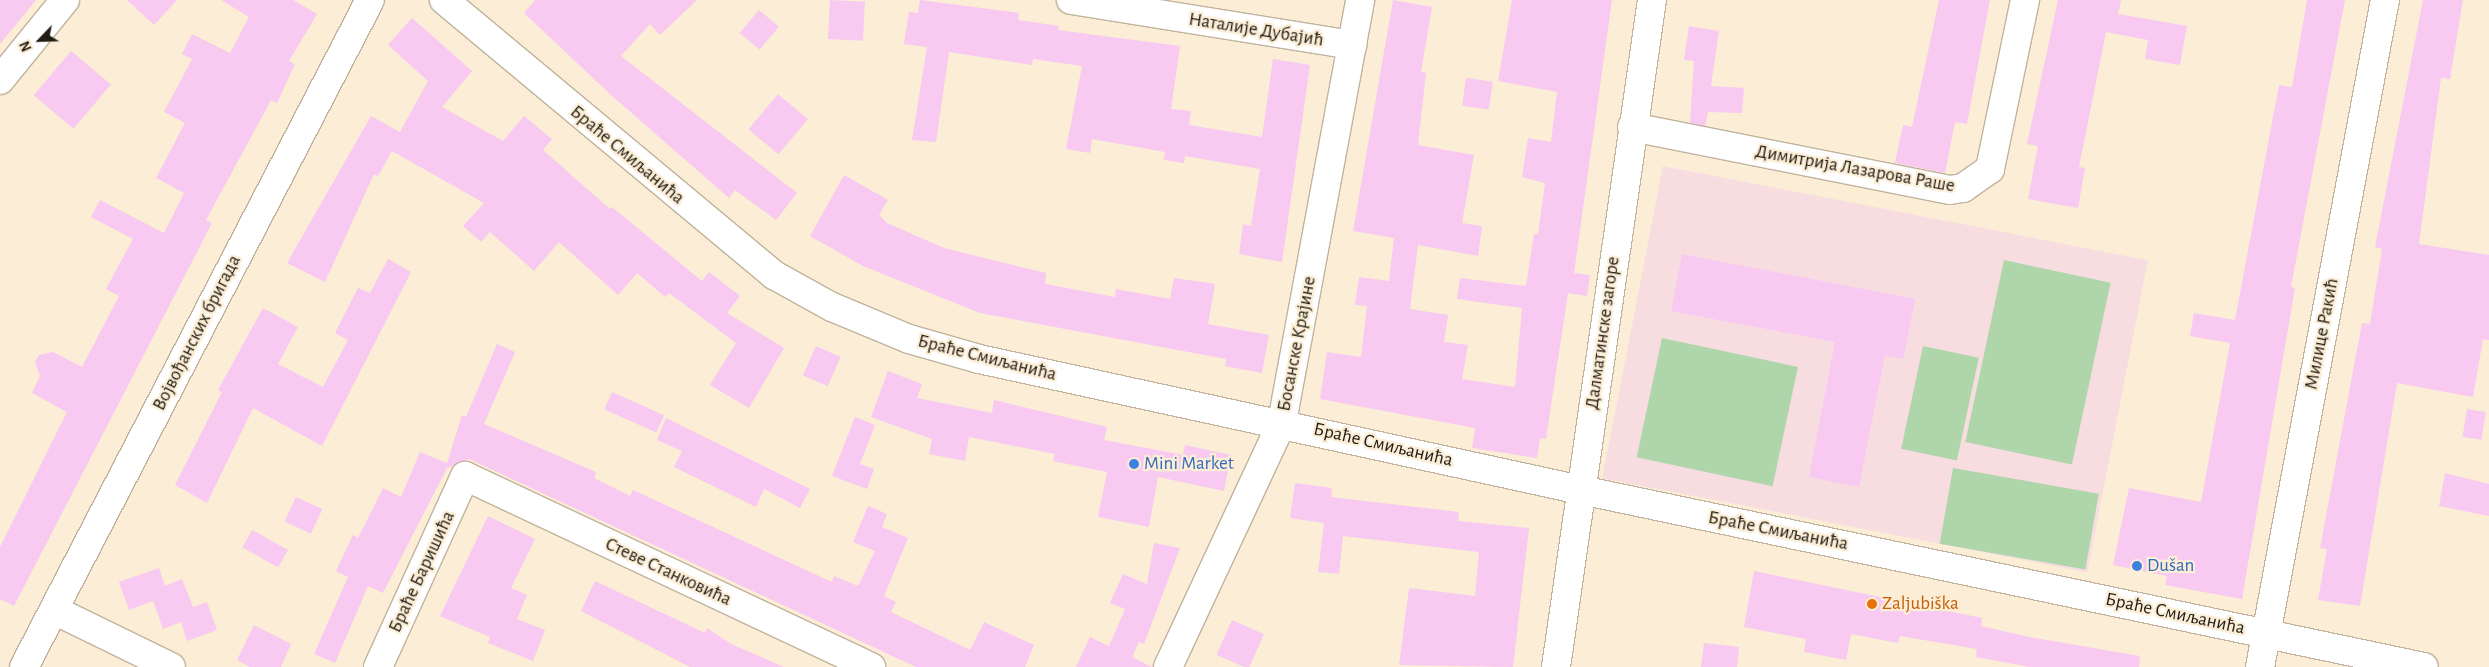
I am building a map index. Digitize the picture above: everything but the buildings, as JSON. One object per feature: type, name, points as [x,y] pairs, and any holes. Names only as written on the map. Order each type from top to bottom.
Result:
[{"type":"street","points":[[0,80],[65,0]]},
{"type":"street","name":"Војвођанских бригада","points":[[24,667],[370,0]]},
{"type":"street","name":"Браће Смиљанића","points":[[444,0],[733,244],[774,274],[832,308],[909,339],[979,359],[1282,422],[1581,490],[2424,667]]},
{"type":"street","name":"Наталије Дубајић","points":[[1071,0],[1352,45]]},
{"type":"street","name":"Босанске Крајине","points":[[1168,667],[1282,422],[1360,0]]},
{"type":"street","name":"Далматинске загоре","points":[[1556,667],[1632,127],[1652,0]]},
{"type":"street","name":"Димитрија Лазарова Раше","points":[[1632,127],[1950,190],[1963,188],[1990,169],[2025,0]]},
{"type":"street","name":"Милице Ракић","points":[[2260,667],[2385,0]]},
{"type":"street","name":"Браће Баришића","points":[[378,667],[465,476]]},
{"type":"street","name":"Стеве Станковића","points":[[465,476],[871,667]]},
{"type":"street","points":[[54,610],[171,667]]},
{"type":"shaded area","points":[[1663,166],[2148,260],[2087,572],[1602,478]]},
{"type":"green space","points":[[2004,260],[2111,283],[2072,465],[1965,442]]},
{"type":"green space","points":[[1662,338],[1798,367],[1773,486],[1637,457]]},
{"type":"green space","points":[[1923,346],[1979,358],[1957,461],[1901,449]]},
{"type":"green space","points":[[1953,468],[2099,494],[2085,570],[1940,544]]},
{"type":"place","name":"Mini Market","points":[[1134,464]]},
{"type":"place","name":"Dušan","points":[[2137,566]]},
{"type":"place","name":"Zaljubiška","points":[[1872,604]]}]
